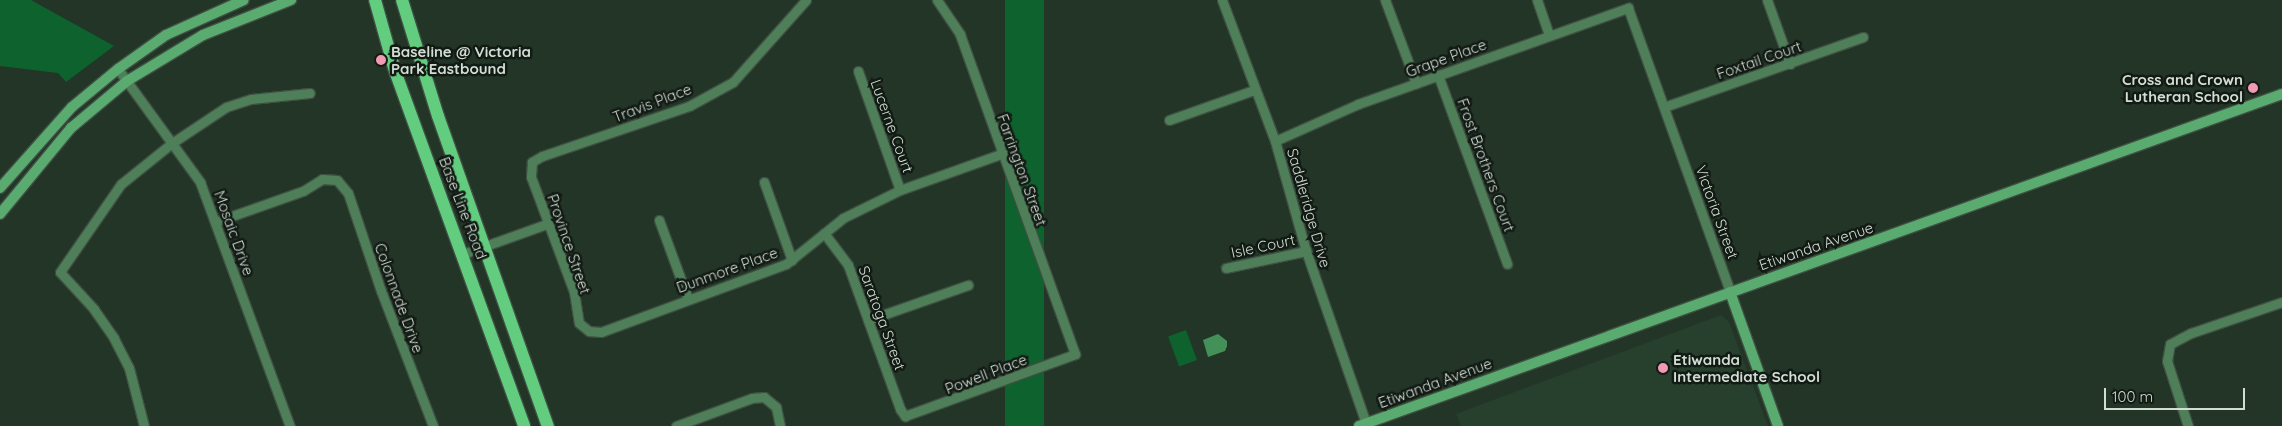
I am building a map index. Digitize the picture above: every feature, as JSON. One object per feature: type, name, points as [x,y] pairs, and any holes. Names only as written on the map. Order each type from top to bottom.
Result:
[{"type":"main road","name":"Base Line Road","points":[[375,0],[395,70],[524,426]]},
{"type":"main road","name":"Base Line Road","points":[[402,0],[417,55],[483,248],[548,426]]},
{"type":"street","points":[[0,188],[72,107],[118,68],[166,35],[244,0]]},
{"type":"street","points":[[0,214],[71,128],[127,81],[203,35],[292,0]]},
{"type":"street","name":"Travis Place","points":[[532,162],[542,156],[689,106],[733,82],[806,0]]},
{"type":"street","name":"Farrington Street","points":[[937,0],[960,34],[1001,154],[1075,354]]},
{"type":"street","name":"Saddleridge Drive","points":[[1222,0],[1254,90],[1275,141],[1306,251],[1364,425]]},
{"type":"street","points":[[1385,0],[1416,83]]},
{"type":"street","points":[[1537,0],[1549,36]]},
{"type":"street","points":[[1767,0],[1790,64]]},
{"type":"street","name":"Grape Place","points":[[1275,141],[1340,112],[1416,83],[1628,8]]},
{"type":"street","name":"Victoria Street","points":[[1628,8],[1778,426]]},
{"type":"street","name":"Foxtail Court","points":[[1664,107],[1863,37]]},
{"type":"street","name":"Mosaic Drive","points":[[118,68],[200,182],[290,426]]},
{"type":"street","name":"Lucerne Court","points":[[858,71],[900,190]]},
{"type":"street","name":"Frost Brothers Court","points":[[1438,75],[1507,264]]},
{"type":"street","points":[[1169,120],[1254,90]]},
{"type":"street","points":[[144,426],[129,368],[114,338],[94,309],[60,272],[121,184],[172,143],[226,108],[250,99],[310,93]]},
{"type":"street","name":"Etiwanda Avenue","points":[[1364,425],[2282,94]]},
{"type":"street","name":"Dunmore Place","points":[[589,331],[601,332],[792,260],[843,218],[900,190],[1001,154]]},
{"type":"street","name":"Province Street","points":[[532,162],[531,177],[574,292],[580,323],[589,331]]},
{"type":"street","name":"Colonnade Drive","points":[[215,222],[303,191],[322,179],[337,180],[348,192],[381,291],[434,426]]},
{"type":"street","points":[[764,182],[792,260]]},
{"type":"street","points":[[659,220],[688,299]]},
{"type":"street","points":[[463,254],[549,223]]},
{"type":"street","name":"Saratoga Street","points":[[824,233],[848,266],[900,409],[905,416]]},
{"type":"street","name":"Isle Court","points":[[1226,268],[1306,251]]},
{"type":"street","points":[[868,320],[968,285]]},
{"type":"street","points":[[2188,426],[2168,361],[2170,344],[2191,333],[2282,302]]},
{"type":"street","name":"Powell Place","points":[[905,416],[1075,354]]},
{"type":"street","points":[[676,426],[752,398],[764,397],[776,407],[780,426]]},
{"type":"shaded area","points":[[0,0],[31,0],[114,46],[66,82],[58,73],[0,66]]},
{"type":"shaded area","points":[[1005,0],[1044,0],[1044,426],[1005,426]]},
{"type":"shaded area","name":"Etiwanda Intermediate School","points":[[1721,315],[1729,322],[1768,426],[1461,426],[1456,414]]},
{"type":"shaded area","points":[[1186,330],[1197,360],[1179,367],[1168,336]]},
{"type":"shaded area","points":[[1218,334],[1227,341],[1225,351],[1208,357],[1203,340]]},
{"type":"place","name":"Baseline @ Victoria Park Eastbound","points":[[381,60]]},
{"type":"place","name":"Cross and Crown Lutheran School","points":[[2253,88]]},
{"type":"place","name":"Etiwanda Intermediate School","points":[[1663,368]]}]
